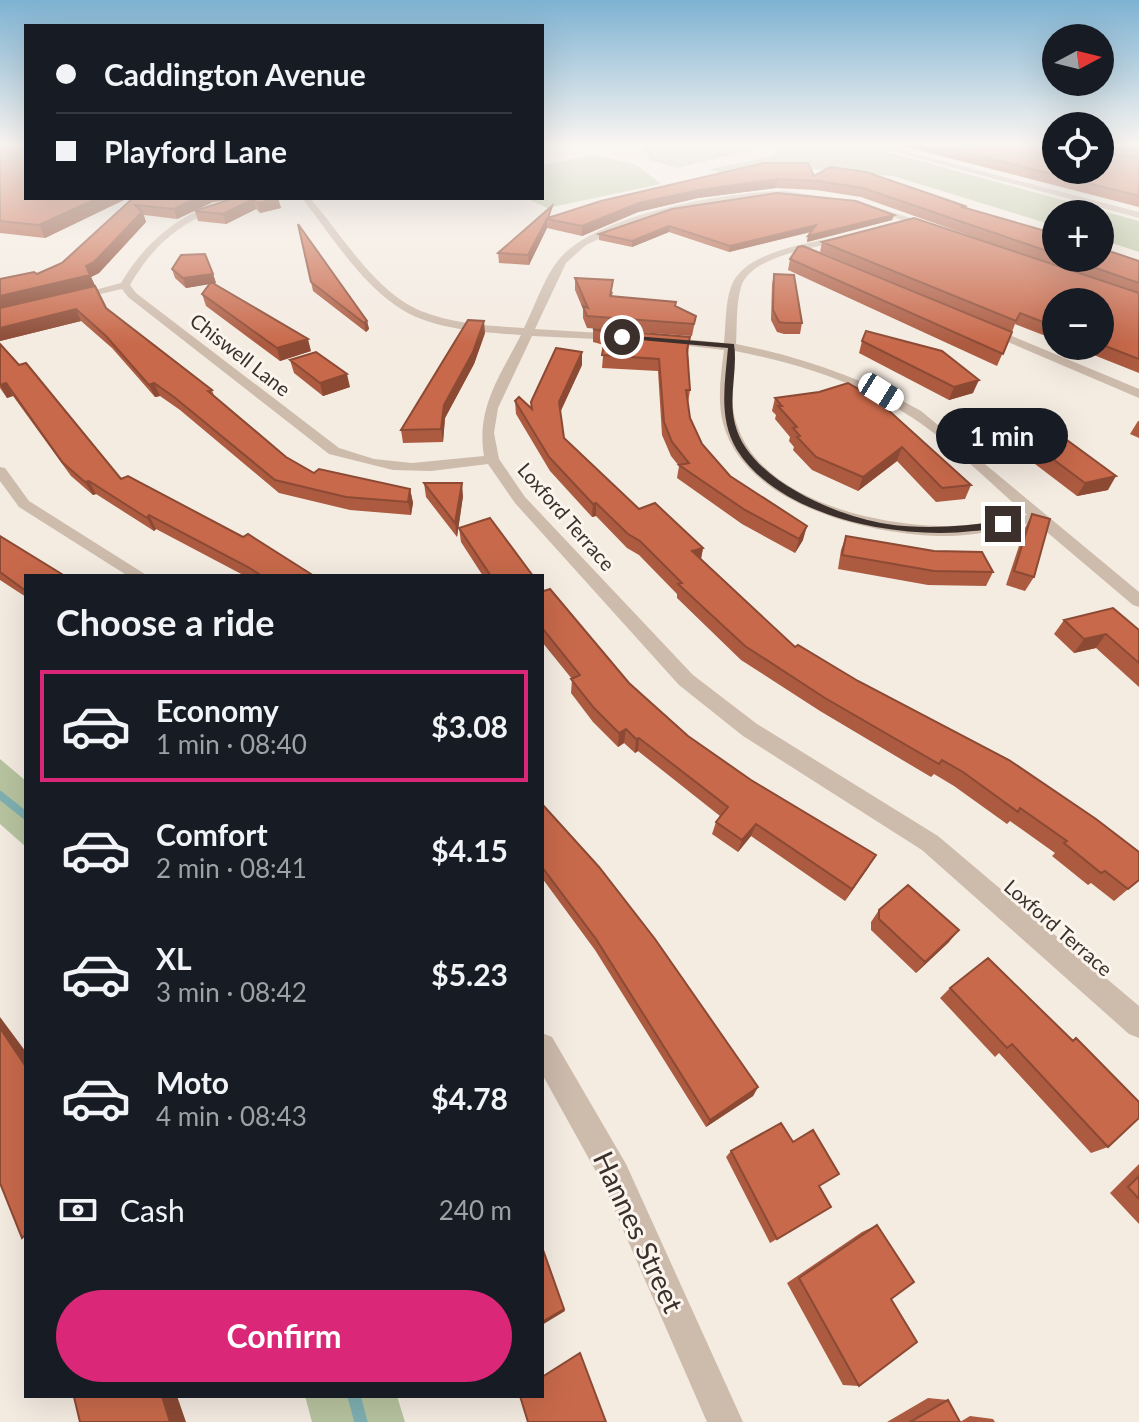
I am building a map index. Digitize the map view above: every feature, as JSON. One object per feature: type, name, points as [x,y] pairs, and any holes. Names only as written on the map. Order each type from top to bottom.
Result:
[{"type":"street","points":[[61,300],[125,285],[160,236],[200,211]]},
{"type":"street","points":[[317,211],[386,292],[403,307],[456,324],[637,338]]},
{"type":"street","name":"Loxford Terrace","points":[[671,211],[629,222],[591,237],[573,249],[562,262],[491,408],[487,433],[492,459],[520,500],[686,680],[750,730],[930,843],[1139,1024]]},
{"type":"street","name":"Loxford Terrace","points":[[888,211],[945,231]]},
{"type":"street","points":[[893,226],[915,220]]},
{"type":"street","points":[[862,234],[761,262],[740,276],[736,286],[727,401],[730,425],[742,450],[763,472],[790,492],[841,515],[886,527],[946,531],[982,529],[1038,517]]},
{"type":"street","points":[[800,250],[825,260]]},
{"type":"street","name":"Chiswell Lane","points":[[125,285],[132,295],[334,451],[394,468],[447,467],[492,459]]},
{"type":"street","points":[[968,321],[1139,394]]},
{"type":"street","points":[[653,339],[732,346],[805,361],[881,392],[916,414],[1139,601]]},
{"type":"street","points":[[0,471],[24,504],[137,574]]},
{"type":"street","name":"Hannes Street","points":[[544,1051],[615,1175],[725,1422]]},
{"type":"green space","points":[[1008,211],[1042,211],[1042,222]]},
{"type":"green space","points":[[1114,214],[1139,221],[1139,252],[1114,244]]},
{"type":"green space","points":[[0,759],[24,779],[24,845],[0,824]]},
{"type":"green space","points":[[306,1398],[398,1398],[405,1422],[312,1422]]},
{"type":"building","points":[[0,211],[69,211],[39,225],[0,221]]},
{"type":"building","points":[[118,211],[142,212],[94,262],[86,266],[90,275],[0,296],[0,279],[37,274],[62,263]]},
{"type":"building","points":[[546,211],[550,211],[548,218],[569,211],[618,211],[582,226],[547,219],[528,255],[498,253]]},
{"type":"building","points":[[665,211],[884,211],[894,215],[808,236],[816,225],[730,246],[669,226],[632,241],[599,234]]},
{"type":"building","points":[[931,211],[977,211],[1042,230],[1042,249]]},
{"type":"building","points":[[914,218],[1042,261],[1042,272],[1076,272],[1139,293],[1139,359],[1114,349],[1114,288],[1042,288],[1042,322],[1020,313],[1016,321],[822,242]]},
{"type":"building","points":[[298,224],[367,321],[364,323],[311,282]]},
{"type":"building","points":[[803,246],[1012,332],[1003,354],[790,259],[798,247]]},
{"type":"building","points":[[1114,253],[1139,261],[1139,283],[1107,272],[1114,272]]},
{"type":"building","points":[[205,254],[213,274],[183,278],[172,269],[181,255]]},
{"type":"building","points":[[774,274],[794,275],[802,323],[779,322],[773,310]]},
{"type":"building","points":[[575,278],[613,280],[610,296],[676,302],[675,306],[696,316],[694,324],[587,316],[583,306],[588,308]]},
{"type":"building","points":[[211,282],[308,339],[277,348],[202,294]]},
{"type":"building","points":[[95,286],[106,308],[212,390],[208,391],[286,457],[314,473],[319,469],[410,489],[408,502],[346,497],[275,480],[174,397],[154,383],[149,385],[106,336],[76,309],[0,328],[0,308]]},
{"type":"building","points":[[468,320],[484,321],[473,352],[444,405],[441,429],[401,430]]},
{"type":"building","points":[[593,329],[690,337],[687,349],[690,390],[686,390],[690,418],[702,444],[730,476],[807,526],[799,539],[745,510],[679,465],[689,463],[672,442],[664,422],[659,359],[602,355],[606,333]]},
{"type":"building","points":[[866,331],[942,351],[979,380],[954,387],[862,341]]},
{"type":"building","points":[[0,344],[19,365],[26,363],[121,479],[128,476],[243,537],[248,534],[311,574],[259,574],[149,515],[147,518],[89,481],[85,482],[63,463],[6,383],[0,385]]},
{"type":"building","points":[[556,348],[582,352],[559,402],[564,438],[639,509],[655,503],[703,548],[692,551],[795,647],[798,645],[858,681],[1009,760],[1096,819],[1139,852],[1139,880],[1128,889],[1105,871],[1101,873],[1064,843],[1067,841],[1020,808],[1018,812],[963,772],[942,760],[939,764],[825,698],[745,646],[678,584],[682,583],[640,541],[628,534],[596,503],[593,504],[549,457],[515,401],[519,397],[532,409],[531,402]]},
{"type":"building","points":[[316,352],[347,374],[320,383],[290,360]]},
{"type":"building","points":[[848,383],[876,399],[971,485],[942,488],[902,447],[863,477],[816,457],[797,437],[800,436],[793,428],[797,427],[778,406],[782,406],[775,398],[819,392]]},
{"type":"building","points":[[1026,410],[1116,476],[1085,483],[994,415]]},
{"type":"building","points":[[424,483],[462,483],[455,523]]},
{"type":"building","points":[[1032,514],[1050,519],[1034,577],[1014,571]]},
{"type":"building","points":[[490,518],[532,574],[490,574],[459,528]]},
{"type":"building","points":[[0,536],[62,574],[24,574],[24,590],[0,572]]},
{"type":"building","points":[[846,536],[934,551],[982,552],[993,572],[934,571],[842,555]]},
{"type":"building","points":[[550,589],[629,683],[688,736],[751,780],[876,855],[852,889],[756,824],[742,840],[716,822],[728,807],[626,729],[619,733],[594,708],[571,679],[580,675],[544,630],[544,591]]},
{"type":"building","points":[[1113,608],[1139,630],[1139,663],[1106,634],[1084,639],[1064,620]]},
{"type":"building","points":[[544,806],[599,867],[655,939],[758,1087],[710,1120],[596,939],[544,870]]},
{"type":"building","points":[[908,885],[959,930],[925,962],[879,919],[879,910]]},
{"type":"building","points":[[988,958],[1073,1041],[1076,1038],[1139,1102],[1139,1118],[1108,1147],[1012,1044],[1007,1048],[950,988]]},
{"type":"building","points":[[0,1028],[24,1064],[22,1238],[0,1183]]},
{"type":"building","points":[[781,1123],[793,1142],[813,1130],[839,1174],[819,1186],[831,1207],[777,1239],[731,1151]]},
{"type":"building","points":[[1139,1176],[1139,1199],[1128,1187]]},
{"type":"building","points":[[877,1225],[914,1282],[891,1299],[917,1342],[859,1386],[799,1278]]},
{"type":"building","points":[[544,1253],[564,1309],[544,1321]]},
{"type":"building","points":[[580,1353],[606,1422],[528,1422],[521,1398],[544,1398],[544,1376]]},
{"type":"building","points":[[74,1398],[163,1398],[170,1422],[80,1422]]},
{"type":"building","points":[[948,1400],[960,1422],[910,1422]]},
{"type":"waterway","points":[[0,795],[24,814]]},
{"type":"waterway","points":[[355,1398],[361,1422]]},
{"type":"route","points":[[622,337],[732,346],[727,401],[730,425],[742,450],[763,472],[790,492],[841,515],[886,527],[946,531],[982,529],[1003,524]]}]
